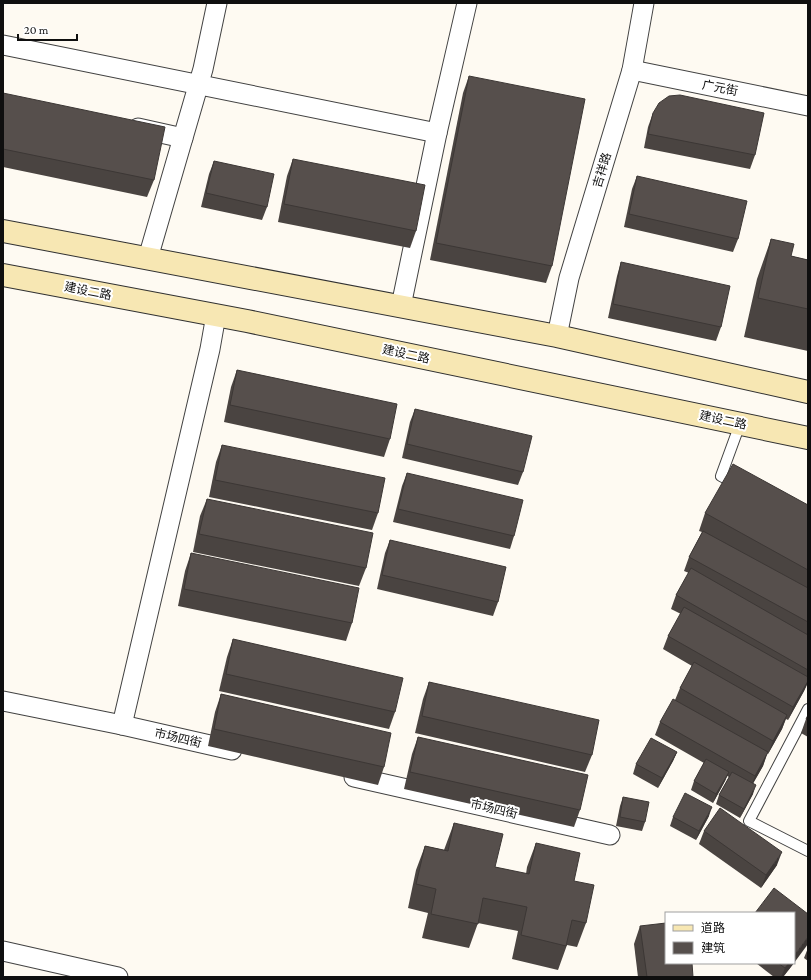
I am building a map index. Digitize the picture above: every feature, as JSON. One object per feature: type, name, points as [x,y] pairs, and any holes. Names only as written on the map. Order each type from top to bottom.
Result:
[{"type":"main road","points":[[3,232],[557,336],[808,392]]},
{"type":"main road","name":"建设二路","points":[[3,274],[216,315],[808,438]]},
{"type":"street","points":[[148,258],[199,85],[217,3]]},
{"type":"street","points":[[401,306],[436,133],[467,3]]},
{"type":"street","name":"吉祥路","points":[[557,336],[569,278],[632,70],[644,3]]},
{"type":"street","points":[[3,45],[436,133]]},
{"type":"street","name":"广元街","points":[[632,70],[808,106]]},
{"type":"street","points":[[123,125],[183,138]]},
{"type":"street","points":[[122,725],[210,349],[216,315]]},
{"type":"street","name":"市场四街","points":[[3,701],[122,725],[246,753]]},
{"type":"street","name":"市场四街","points":[[339,774],[610,835]]},
{"type":"street","points":[[3,951],[118,977]]},
{"type":"lane","points":[[740,424],[721,476],[748,491]]},
{"type":"lane","points":[[808,709],[749,821],[808,851]]},
{"type":"building","points":[[469,76],[585,99],[552,266],[436,243]]},
{"type":"building","points":[[3,93],[165,127],[154,180],[3,149]]},
{"type":"building","points":[[680,95],[764,113],[755,155],[648,134],[653,113],[659,103],[669,96]]},
{"type":"building","points":[[293,159],[425,185],[416,231],[284,204]]},
{"type":"building","points":[[214,161],[274,174],[267,207],[206,193]]},
{"type":"building","points":[[637,176],[747,201],[738,239],[629,214]]},
{"type":"building","points":[[771,239],[794,244],[791,256],[808,260],[808,309],[758,298]]},
{"type":"building","points":[[621,262],[730,286],[721,327],[613,304]]},
{"type":"building","points":[[237,370],[397,404],[390,439],[230,405]]},
{"type":"building","points":[[415,409],[532,436],[523,472],[407,444]]},
{"type":"building","points":[[222,445],[385,478],[378,513],[215,480]]},
{"type":"building","points":[[733,464],[808,505],[808,570],[705,513]]},
{"type":"building","points":[[407,473],[523,500],[514,536],[398,509]]},
{"type":"building","points":[[207,499],[373,533],[366,568],[199,534]]},
{"type":"building","points":[[703,531],[808,588],[808,622],[689,557]]},
{"type":"building","points":[[390,540],[506,567],[498,602],[382,575]]},
{"type":"building","points":[[191,553],[359,588],[352,623],[184,589]]},
{"type":"building","points":[[691,568],[808,635],[808,670],[676,595]]},
{"type":"building","points":[[684,607],[808,677],[808,681],[793,707],[668,636]]},
{"type":"building","points":[[233,639],[403,678],[395,712],[226,674]]},
{"type":"building","points":[[694,662],[787,715],[773,741],[680,688]]},
{"type":"building","points":[[429,682],[599,720],[592,755],[422,716]]},
{"type":"building","points":[[221,694],[391,733],[384,767],[214,729]]},
{"type":"building","points":[[673,699],[768,752],[755,776],[660,722]]},
{"type":"building","points":[[418,737],[588,775],[580,810],[410,772]]},
{"type":"building","points":[[651,738],[677,752],[662,778],[636,764]]},
{"type":"building","points":[[706,759],[729,772],[716,794],[694,781]]},
{"type":"building","points":[[732,772],[756,785],[744,809],[719,795]]},
{"type":"building","points":[[685,793],[712,807],[699,831],[673,817]]},
{"type":"building","points":[[623,797],[649,802],[645,822],[620,817]]},
{"type":"building","points":[[720,808],[782,852],[766,875],[704,831]]},
{"type":"building","points":[[454,823],[503,834],[495,867],[529,874],[536,843],[580,853],[574,881],[594,885],[586,923],[572,920],[566,946],[521,935],[527,907],[483,898],[478,924],[431,914],[436,889],[416,884],[425,846],[448,851]]},
{"type":"building","points":[[774,888],[808,914],[808,937],[795,955],[795,912],[756,912]]},
{"type":"building","points":[[665,923],[665,964],[692,964],[693,977],[647,977],[640,926]]},
{"type":"building","points":[[779,964],[788,964],[785,968]]}]
